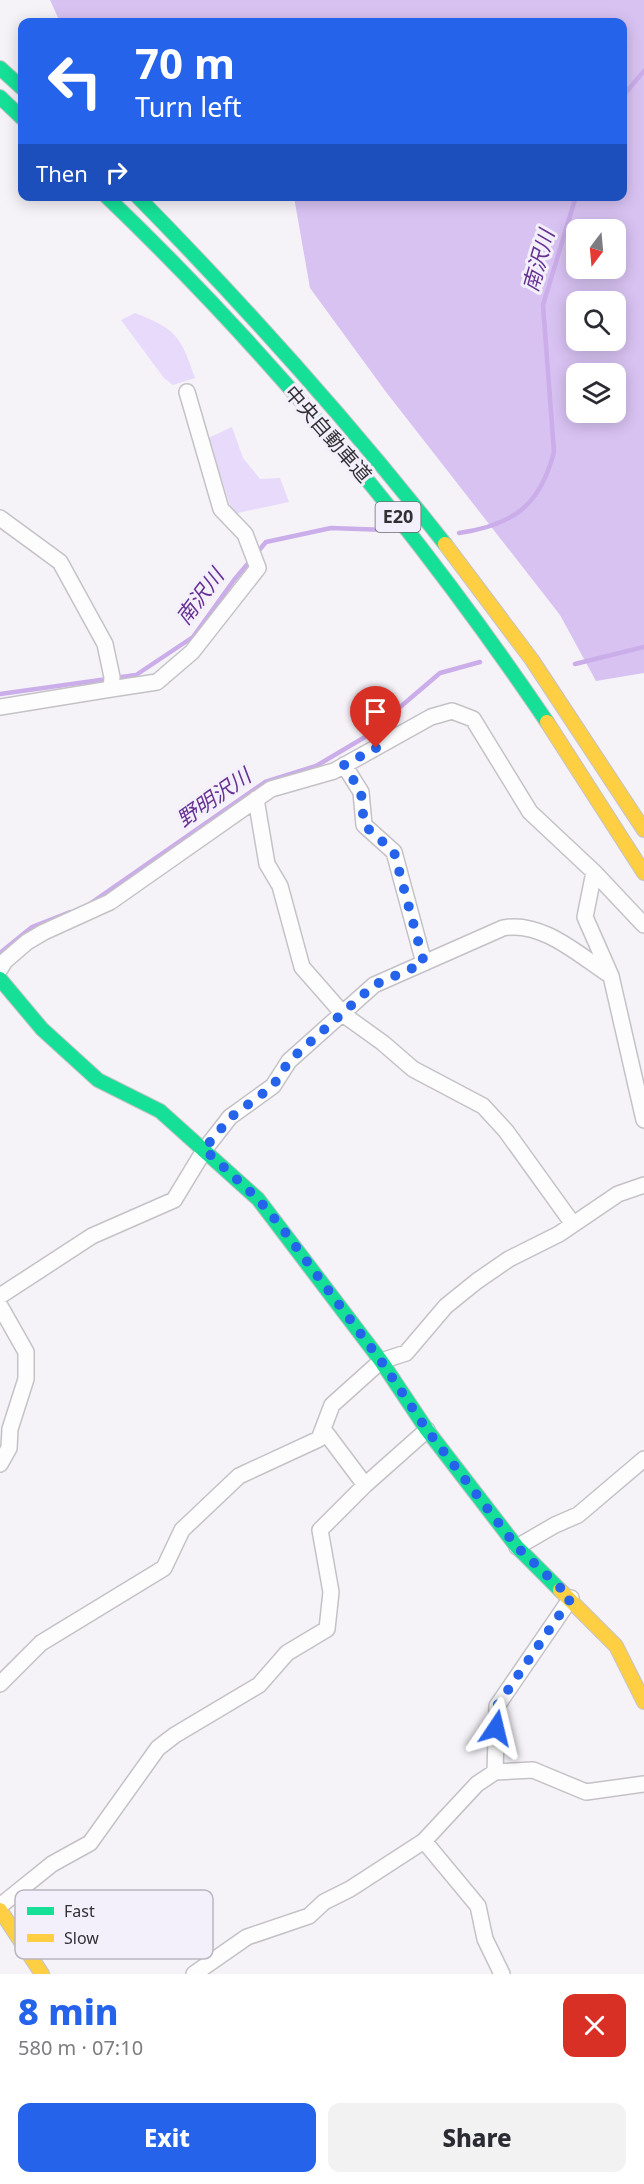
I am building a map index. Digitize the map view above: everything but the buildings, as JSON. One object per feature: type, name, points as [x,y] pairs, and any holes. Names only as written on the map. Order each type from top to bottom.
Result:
[{"type":"main road","points":[[0,68],[18,84]]},
{"type":"main road","points":[[0,97],[18,114]]},
{"type":"main road","name":"中央自動車道","points":[[111,201],[240,333],[401,520],[512,671],[644,873]]},
{"type":"main road","name":"中央自動車道","points":[[142,201],[272,337],[414,502],[536,666],[644,830]]},
{"type":"main road","points":[[0,979],[42,1029],[98,1080],[160,1111],[258,1199],[381,1361],[427,1430],[517,1547],[571,1598],[616,1646],[644,1702]]},
{"type":"main road","points":[[0,1908],[15,1932]]},
{"type":"main road","points":[[32,1959],[42,1974]]},
{"type":"street","points":[[0,708],[157,682],[192,652],[258,568],[245,534],[221,509],[187,392]]},
{"type":"street","points":[[0,518],[60,562],[105,644],[112,677],[111,689]]},
{"type":"street","points":[[0,969],[5,961],[27,942],[110,902],[271,789],[344,765],[431,717],[452,711],[473,719],[530,812],[594,872],[644,925]]},
{"type":"street","points":[[344,765],[361,792],[364,825],[394,852],[424,963]]},
{"type":"street","points":[[256,799],[267,864],[280,886],[303,967],[344,1014],[413,1070],[483,1106],[506,1131],[573,1224]]},
{"type":"street","points":[[594,872],[585,917],[611,976],[644,1120]]},
{"type":"street","points":[[0,1296],[92,1236],[174,1200],[204,1149],[231,1117],[273,1086],[289,1061],[374,985],[503,928],[518,925],[538,931],[562,943],[611,976]]},
{"type":"street","points":[[0,1684],[41,1643],[164,1568],[182,1530],[239,1476],[319,1439],[332,1405],[381,1361],[406,1353],[446,1306],[477,1281],[509,1259],[559,1234],[618,1194],[644,1185]]},
{"type":"street","points":[[0,1306],[26,1352],[26,1378],[10,1429],[9,1448],[0,1464]]},
{"type":"street","points":[[323,1429],[365,1485]]},
{"type":"street","points":[[21,1890],[52,1864],[90,1843],[158,1748],[175,1735],[259,1685],[287,1653],[327,1629],[331,1592],[320,1530],[365,1485],[427,1430]]},
{"type":"street","points":[[517,1547],[555,1525],[578,1515],[644,1459]]},
{"type":"street","points":[[495,1772],[497,1706],[571,1598]]},
{"type":"street","points":[[194,1974],[247,1937],[309,1916],[324,1902],[350,1889],[424,1841],[477,1784],[495,1772],[532,1770],[586,1792],[644,1784]]},
{"type":"street","points":[[424,1841],[478,1906],[485,1939],[502,1974]]},
{"type":"street","points":[[0,1908],[15,1895]]},
{"type":"shaded area","points":[[50,0],[644,0],[644,673],[596,681],[560,615],[386,392],[310,288],[295,201],[627,201],[627,18],[58,18]]},
{"type":"shaded area","points":[[135,313],[160,324],[176,336],[186,353],[195,378],[173,385],[164,378],[121,320]]},
{"type":"shaded area","points":[[232,427],[243,458],[260,479],[280,478],[289,502],[233,514],[208,438]]},
{"type":"waterway","name":"南沢川","points":[[627,91],[644,71]]},
{"type":"waterway","name":"南沢川","points":[[459,533],[495,525],[522,510],[541,486],[548,471],[554,452],[543,305],[574,201]]},
{"type":"waterway","name":"南沢川","points":[[0,694],[136,675],[193,637],[234,580],[266,542],[331,528],[386,530]]},
{"type":"waterway","name":"野明沢川","points":[[575,664],[644,647]]},
{"type":"waterway","name":"野明沢川","points":[[91,903],[265,782],[316,766],[365,737],[440,673],[480,662]]},
{"type":"waterway","name":"野明沢川","points":[[0,953],[32,927],[70,912]]},
{"type":"traffic: fast","points":[[0,68],[18,84]]},
{"type":"traffic: fast","points":[[0,97],[18,114]]},
{"type":"traffic: fast","points":[[111,201],[227,318],[340,447],[447,582],[547,722]]},
{"type":"traffic: fast","points":[[142,201],[296,366],[445,544]]},
{"type":"traffic: fast","points":[[0,979],[42,1029],[98,1080],[160,1111],[258,1199],[381,1361],[427,1430],[517,1547],[560,1590]]},
{"type":"traffic: slow","points":[[445,544],[532,660],[644,830]]},
{"type":"traffic: slow","points":[[547,722],[644,873]]},
{"type":"traffic: slow","points":[[560,1590],[616,1646],[644,1702]]},
{"type":"traffic: slow","points":[[0,1910],[15,1933]]},
{"type":"traffic: slow","points":[[32,1959],[42,1974]]},
{"type":"route","points":[[376,748],[344,765],[361,792],[364,825],[394,852],[424,963],[374,985],[289,1061],[273,1086],[231,1117],[204,1149],[258,1199],[279,1224],[381,1361],[427,1430],[517,1547],[571,1598],[497,1706],[496,1728]]}]
